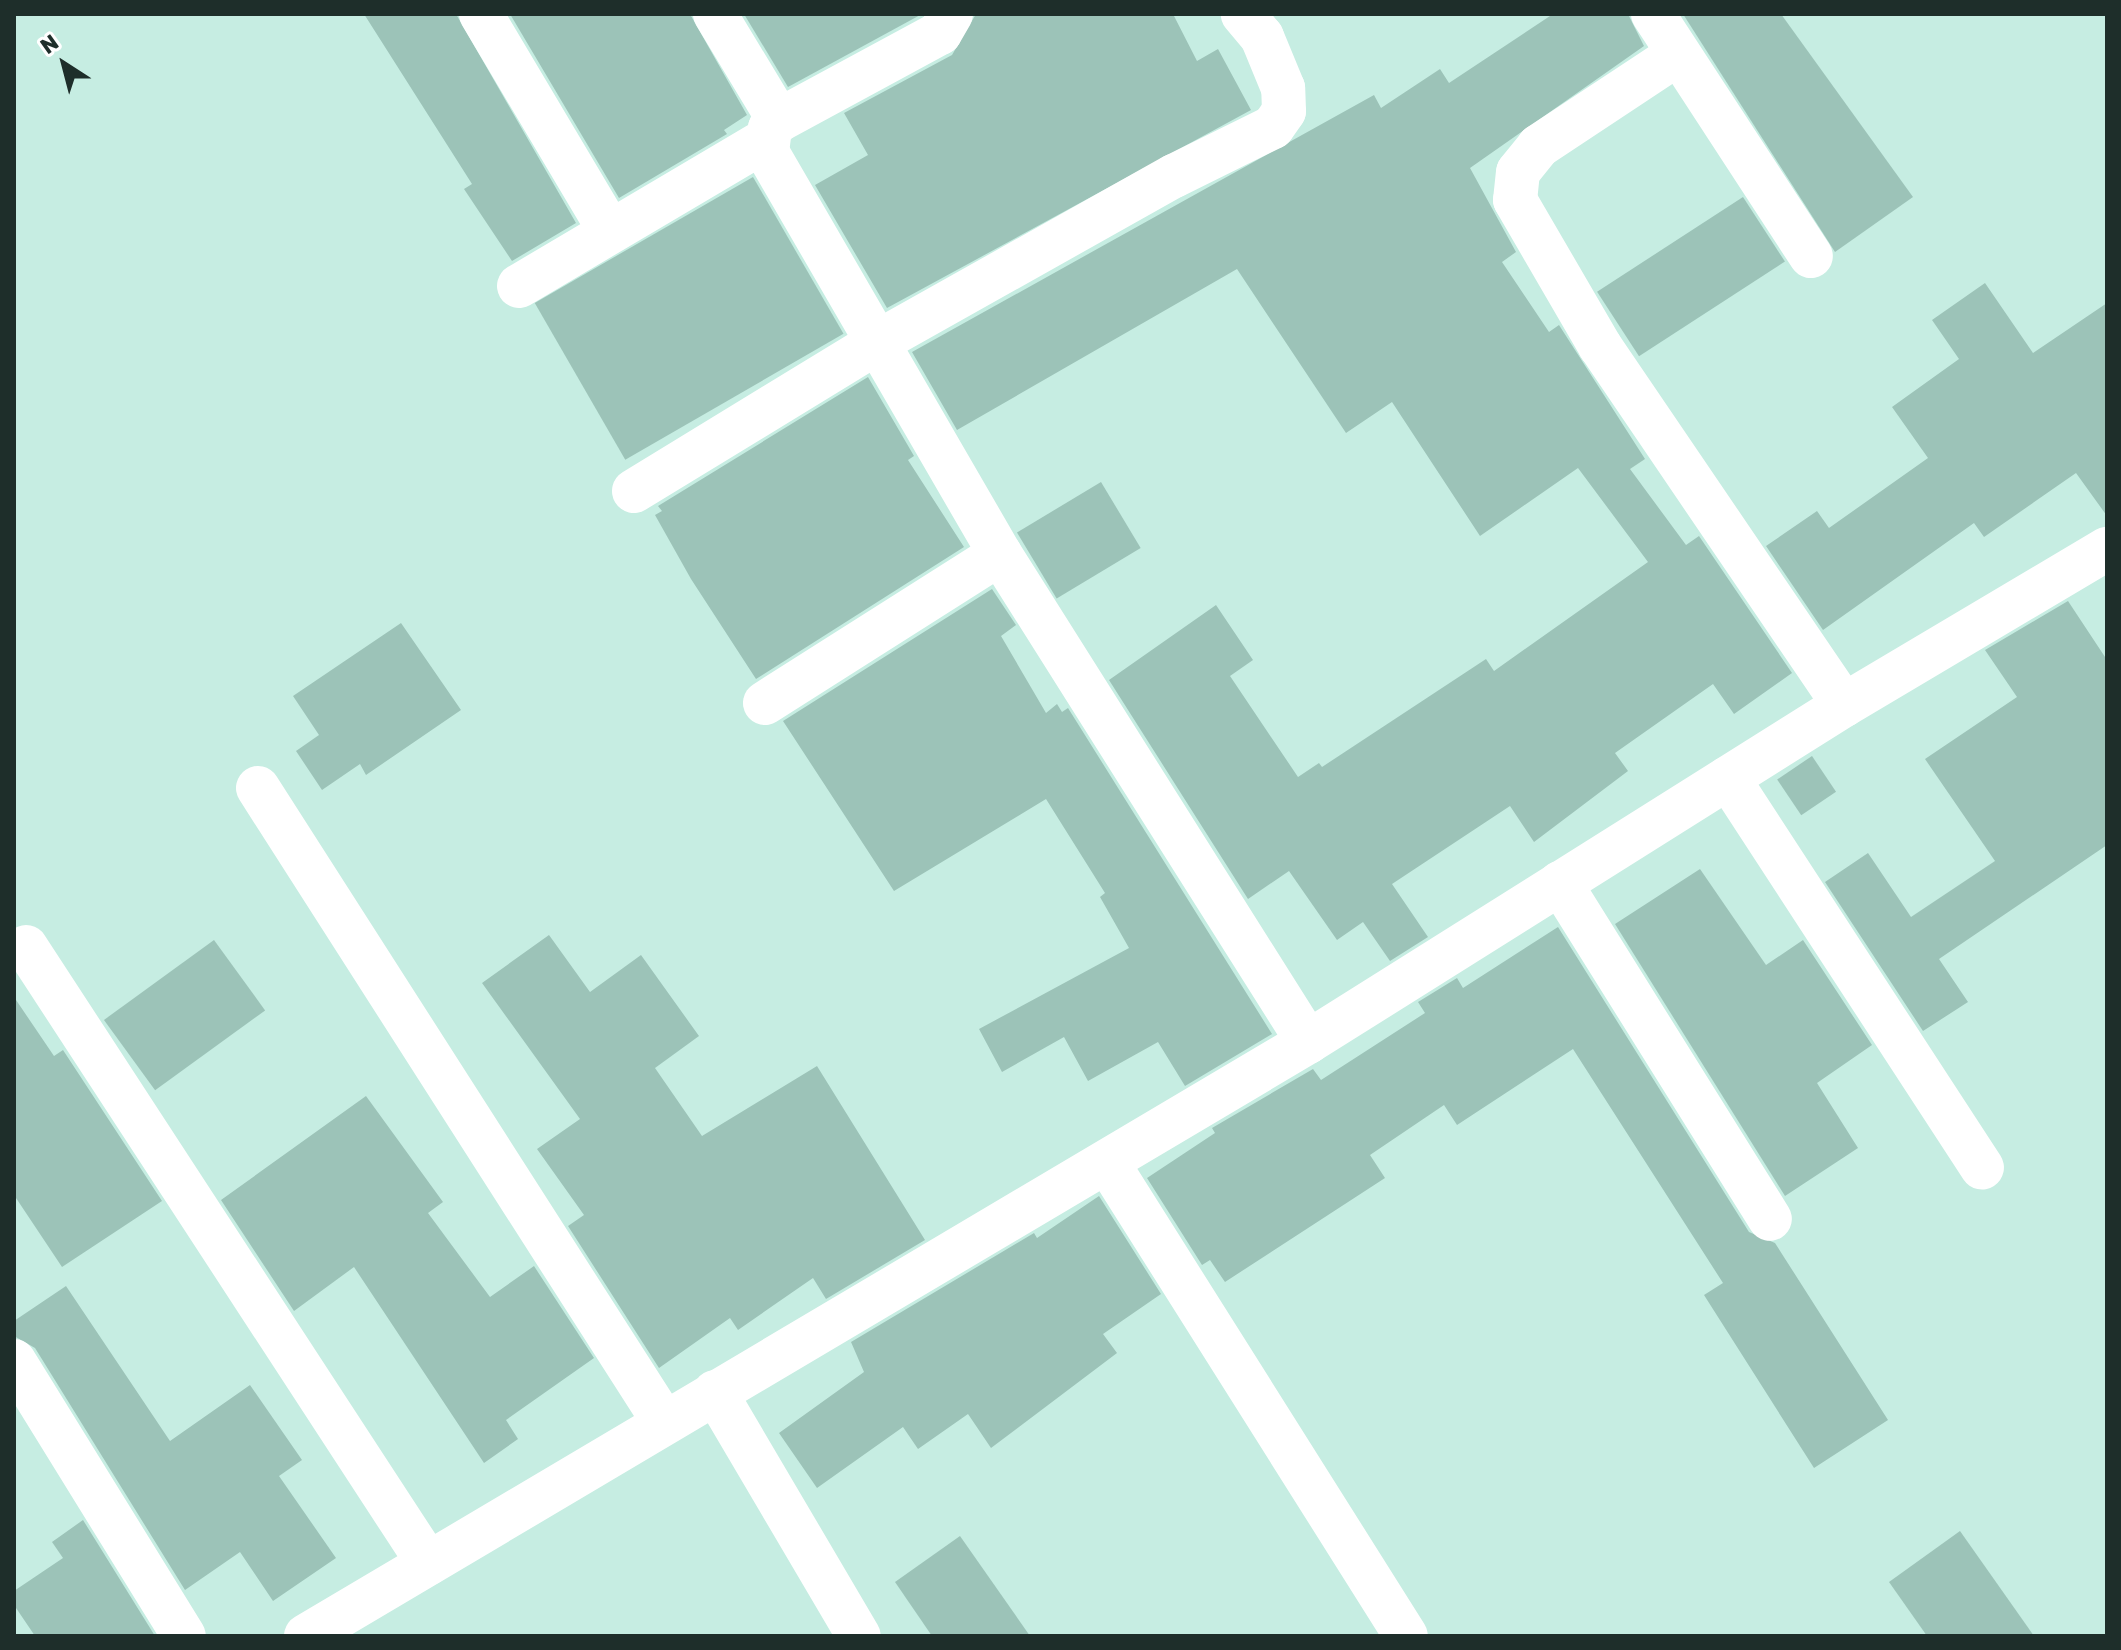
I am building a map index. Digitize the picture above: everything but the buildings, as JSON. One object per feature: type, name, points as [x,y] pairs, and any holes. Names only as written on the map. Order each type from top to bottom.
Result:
[{"type":"street","points":[[481,14],[609,230]]},
{"type":"street","points":[[715,14],[772,130],[767,152],[876,343],[1000,554],[1308,1042]]},
{"type":"street","points":[[634,491],[876,343],[1174,176],[1273,127],[1284,111],[1283,88],[1262,37],[1243,14]]},
{"type":"street","points":[[1653,14],[1811,256]]},
{"type":"street","points":[[519,286],[772,130],[940,33],[956,16]]},
{"type":"street","points":[[1678,54],[1539,146],[1518,172],[1515,200],[1600,346],[1844,705]]},
{"type":"street","points":[[306,1636],[1308,1042],[1844,705],[2107,549]]},
{"type":"street","points":[[765,703],[1000,554]]},
{"type":"street","points":[[1728,778],[1982,1168]]},
{"type":"street","points":[[258,788],[664,1422]]},
{"type":"street","points":[[1560,883],[1770,1219]]},
{"type":"street","points":[[26,947],[428,1563]]},
{"type":"street","points":[[1107,1162],[1406,1636]]},
{"type":"street","points":[[14,1361],[184,1636]]},
{"type":"street","points":[[715,1392],[859,1636]]}]
